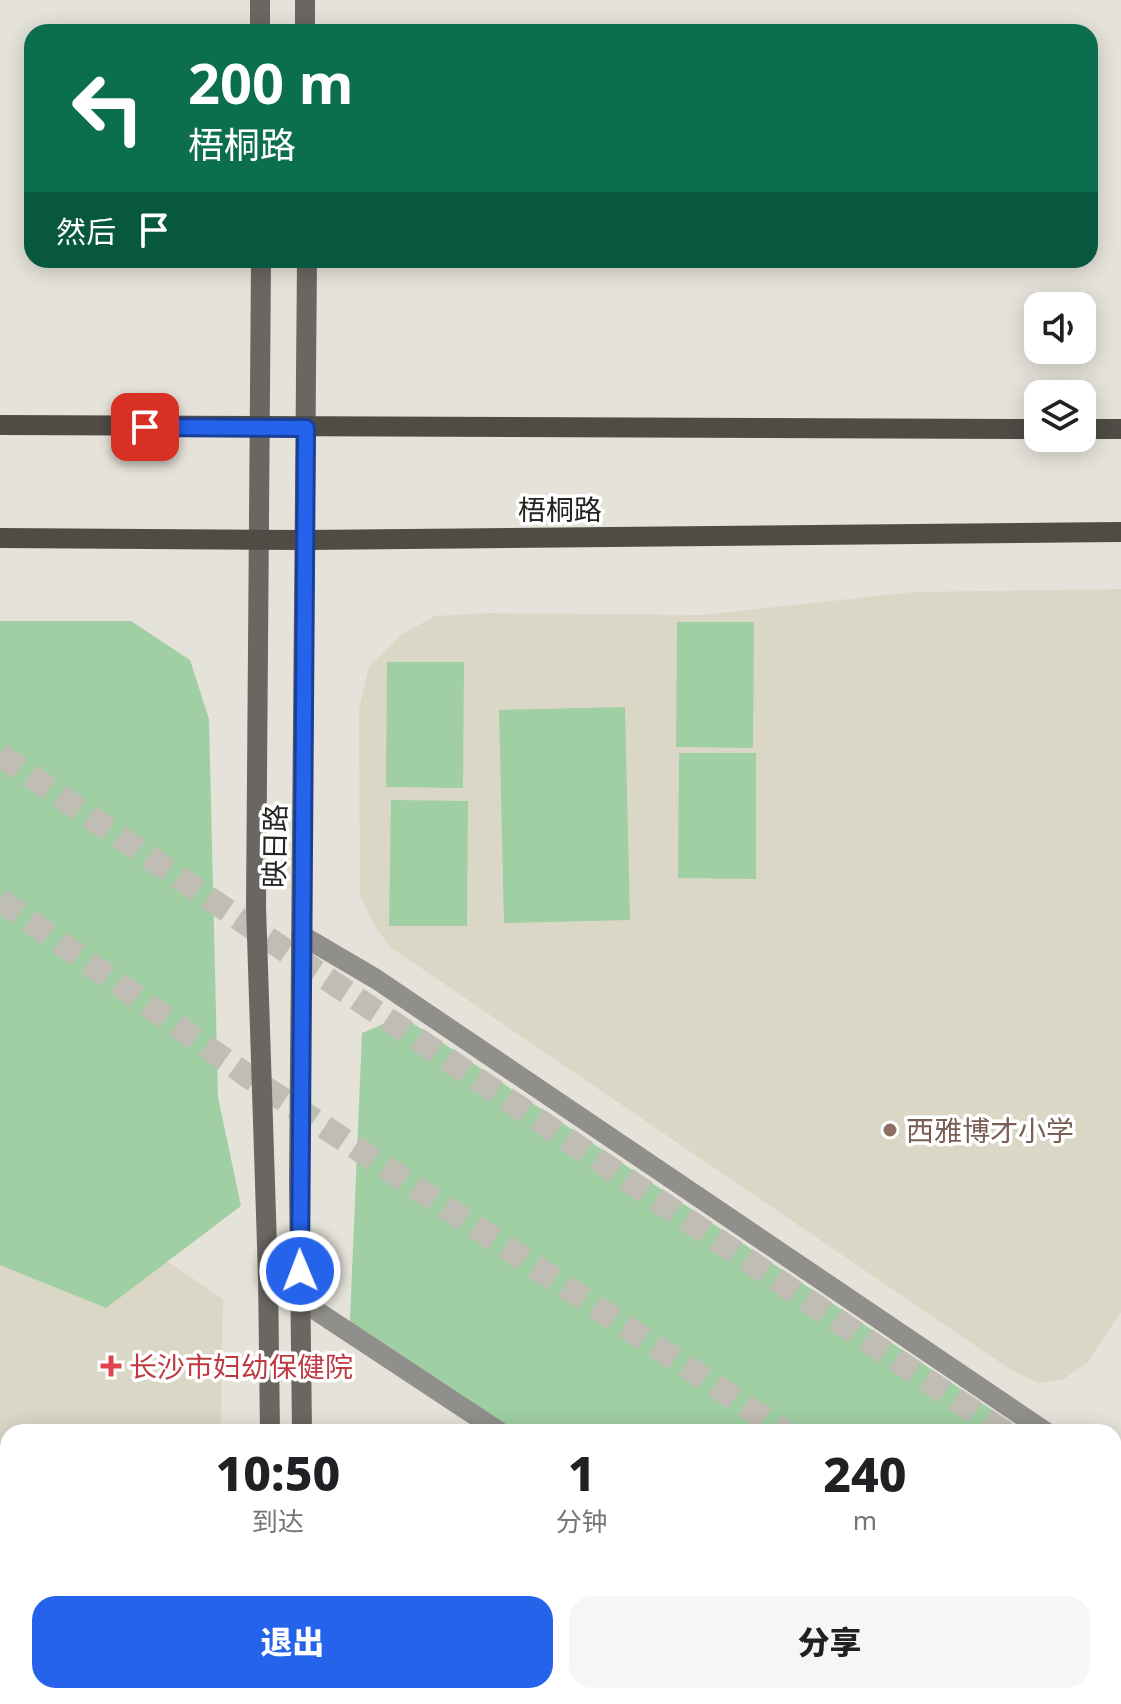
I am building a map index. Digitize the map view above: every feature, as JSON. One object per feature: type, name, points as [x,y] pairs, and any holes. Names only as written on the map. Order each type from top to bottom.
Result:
[{"type":"main road","points":[[260,0],[260,24]]},
{"type":"main road","points":[[305,0],[305,24]]},
{"type":"main road","points":[[261,268],[256,906],[270,1424]]},
{"type":"main road","name":"映日路","points":[[302,1424],[301,935],[307,268]]},
{"type":"main road","points":[[0,425],[1024,429]]},
{"type":"main road","points":[[1096,429],[1121,429]]},
{"type":"main road","name":"梧桐路","points":[[0,538],[305,540],[1121,532]]},
{"type":"street","points":[[301,935],[376,979],[1034,1424]]},
{"type":"street","points":[[300,1300],[488,1424]]},
{"type":"shaded area","name":"西雅博才小学","points":[[1121,589],[1121,1312],[1087,1363],[1062,1380],[1038,1383],[1011,1370],[390,947],[373,924],[360,895],[359,709],[369,666],[402,634],[435,616],[487,613],[703,615],[913,592]]},
{"type":"shaded area","name":"长沙市妇幼保健院","points":[[0,1147],[223,1299],[221,1424],[0,1424]]},
{"type":"green space","points":[[0,621],[131,621],[190,660],[209,719],[218,1097],[241,1206],[106,1308],[0,1265]]},
{"type":"green space","points":[[677,622],[754,622],[753,748],[676,747]]},
{"type":"green space","points":[[387,662],[464,662],[463,788],[386,787]]},
{"type":"green space","points":[[625,707],[630,920],[504,923],[499,710]]},
{"type":"green space","points":[[679,753],[756,753],[756,879],[678,878]]},
{"type":"green space","points":[[391,800],[468,801],[467,926],[389,926]]},
{"type":"green space","points":[[402,1016],[1013,1424],[470,1424],[349,1343],[362,1033]]},
{"type":"tunnel","points":[[0,755],[314,970],[992,1424]]},
{"type":"tunnel","points":[[0,900],[252,1079],[773,1424]]},
{"type":"place","name":"西雅博才小学","points":[[890,1130]]},
{"type":"place","name":"长沙市妇幼保健院","points":[[111,1366]]},
{"type":"route","points":[[145,427],[306,428],[300,1271]]}]
